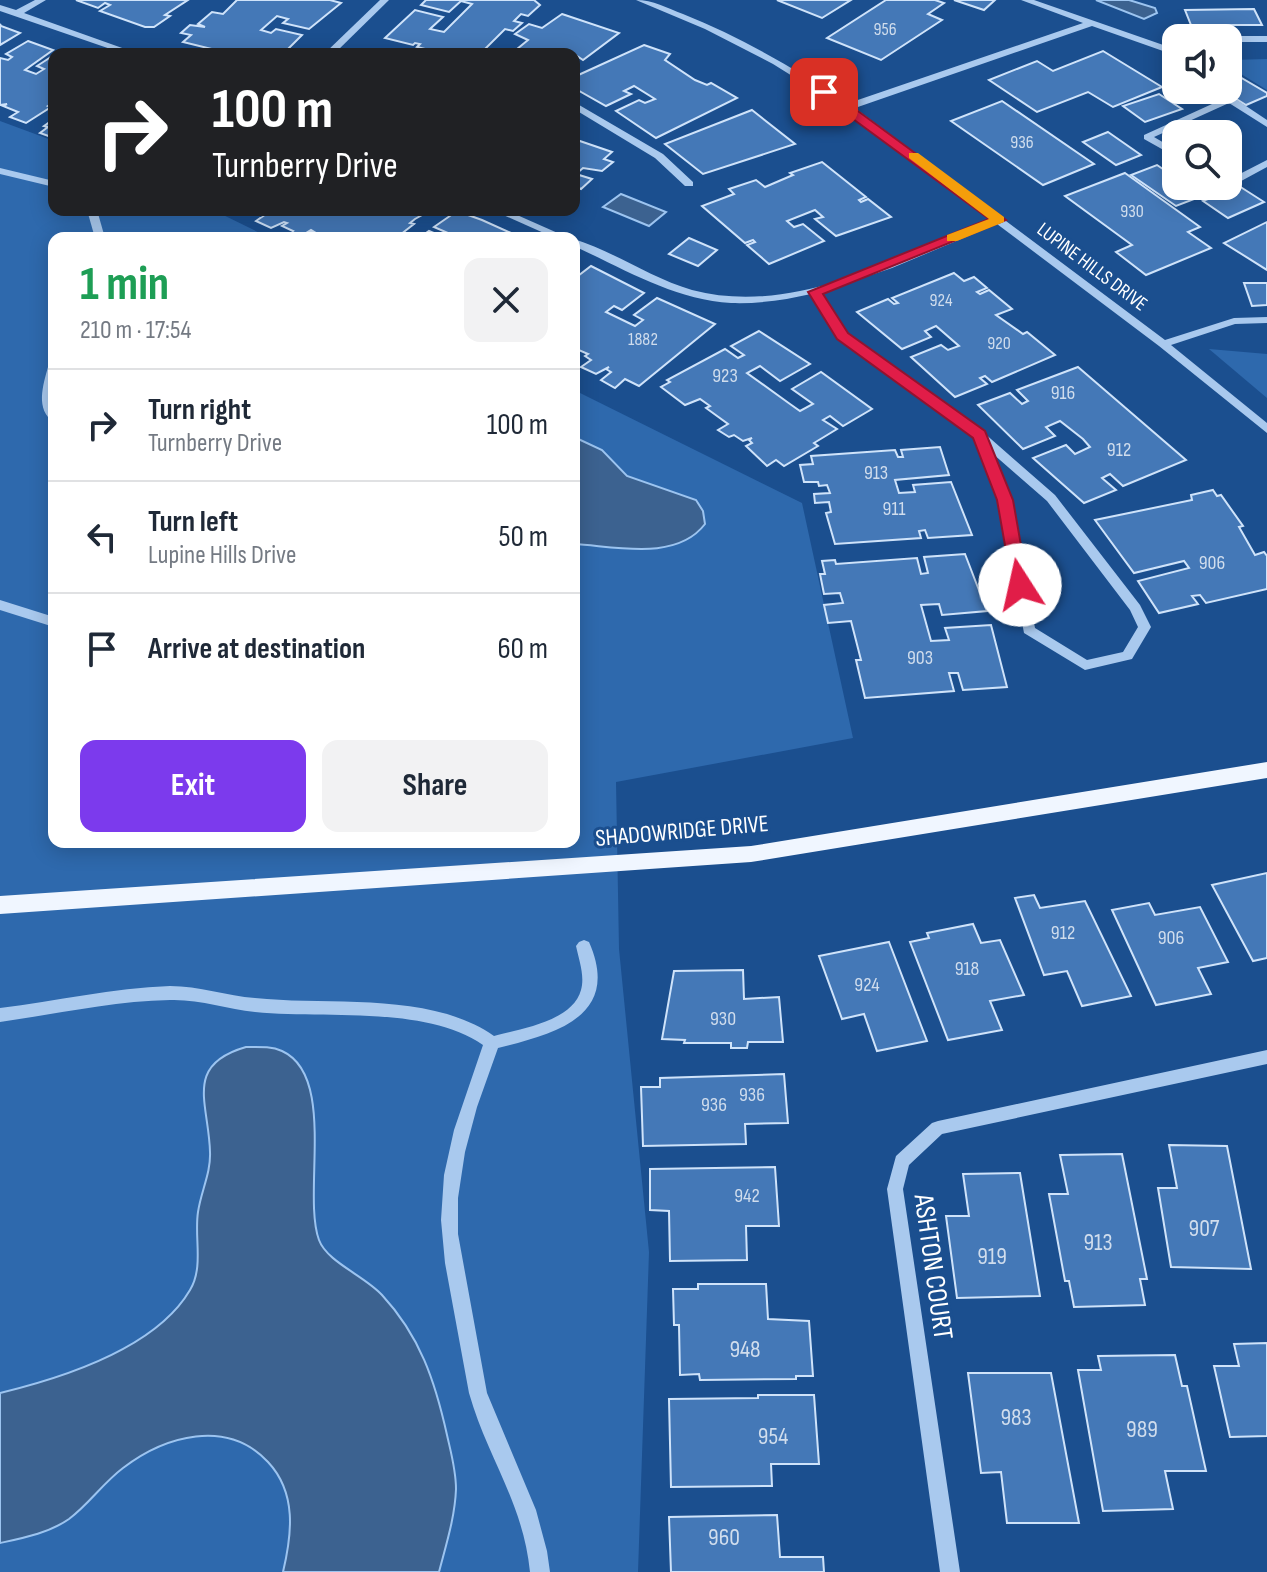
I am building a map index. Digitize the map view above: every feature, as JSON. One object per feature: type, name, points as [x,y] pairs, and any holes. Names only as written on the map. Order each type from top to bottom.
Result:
[{"type":"main road","name":"SHADOWRIDGE DRIVE","points":[[0,905],[751,854],[1267,770]]},
{"type":"street","points":[[16,14],[42,0]]},
{"type":"street","points":[[335,48],[385,0]]},
{"type":"street","name":"LUPINE HILLS DRIVE","points":[[640,0],[708,27],[776,62],[848,107],[1163,344],[1267,429]]},
{"type":"street","points":[[1025,0],[1162,45]]},
{"type":"street","points":[[0,8],[116,48]]},
{"type":"street","points":[[848,107],[1092,23]]},
{"type":"street","points":[[1242,39],[1267,39]]},
{"type":"street","points":[[1184,120],[1219,104]]},
{"type":"street","points":[[1234,104],[1267,124]]},
{"type":"street","points":[[580,109],[659,156],[689,184]]},
{"type":"street","points":[[1162,130],[1147,137],[1162,146]]},
{"type":"street","points":[[1242,176],[1267,163]]},
{"type":"street","points":[[0,171],[48,183]]},
{"type":"street","points":[[511,216],[550,232]]},
{"type":"street","points":[[580,245],[692,293],[752,302],[815,292],[999,220]]},
{"type":"street","points":[[815,292],[842,336],[979,435],[1051,498],[1135,608],[1145,627],[1127,656],[1085,665],[1029,630],[1005,500],[979,435]]},
{"type":"street","points":[[1163,344],[1234,321],[1267,320]]},
{"type":"street","points":[[0,605],[48,620]]},
{"type":"street","points":[[492,1043],[551,1026],[574,1012],[587,996],[589,974],[584,946]]},
{"type":"street","points":[[0,1015],[172,992],[252,1005],[419,1016],[477,1030],[492,1043]]},
{"type":"street","points":[[492,1043],[474,1092],[459,1150],[449,1222],[474,1378],[483,1410],[521,1493],[536,1539],[540,1572]]},
{"type":"street","name":"ASHTON COURT","points":[[950,1572],[895,1189],[902,1161],[938,1128],[1267,1057]]},
{"type":"shaded area","points":[[1096,0],[1129,0],[1155,8],[1157,13],[1144,19]]},
{"type":"shaded area","points":[[1267,59],[1267,90],[1242,75],[1242,60]]},
{"type":"shaded area","points":[[0,121],[48,139],[48,216],[225,216],[258,232],[48,232],[48,848],[580,848],[580,393],[802,503],[853,738],[616,782],[619,949],[649,1252],[638,1572],[0,1572]]},
{"type":"shaded area","points":[[621,194],[666,212],[649,226],[603,207]]},
{"type":"shaded area","points":[[1209,349],[1267,354],[1267,398]]},
{"type":"shaded area","points":[[580,440],[602,450],[627,476],[696,500],[703,511],[705,524],[693,536],[661,548],[625,549],[580,545]]},
{"type":"shaded area","points":[[246,1047],[278,1049],[299,1064],[309,1085],[313,1110],[315,1220],[319,1240],[330,1255],[375,1288],[395,1311],[416,1343],[431,1378],[456,1482],[452,1520],[439,1572],[283,1572],[290,1529],[284,1487],[268,1462],[252,1448],[215,1436],[196,1436],[158,1447],[123,1468],[61,1524],[0,1543],[0,1393],[51,1379],[106,1358],[155,1328],[175,1310],[190,1290],[197,1272],[198,1212],[210,1160],[204,1088],[214,1064]]},
{"type":"building","points":[[76,0],[188,0],[165,15],[170,16],[154,27],[145,27],[100,11],[110,5],[105,3],[98,8]]},
{"type":"building","points":[[237,0],[330,0],[341,3],[309,29],[283,23],[288,19],[277,16],[261,30],[271,33],[276,29],[302,35],[289,48],[208,48],[183,42],[191,35],[181,33],[190,25],[205,27],[198,24],[212,12],[223,14]]},
{"type":"building","points":[[426,0],[534,0],[540,5],[528,16],[521,14],[514,21],[522,23],[513,31],[505,29],[486,48],[421,48],[417,47],[420,44],[385,38],[415,10],[443,17],[430,29],[444,32],[472,4],[461,1],[449,12],[421,5]]},
{"type":"building","points":[[777,0],[851,0],[822,18]]},
{"type":"building","points":[[886,0],[935,0],[944,3],[928,14],[942,20],[881,60],[827,38]]},
{"type":"building","points":[[954,0],[995,0],[984,10]]},
{"type":"building","points":[[1254,9],[1262,25],[1191,24],[1185,10]]},
{"type":"building","points":[[562,14],[619,33],[583,60],[580,58],[580,48],[518,48],[528,40],[515,34],[529,24],[542,28]]},
{"type":"building","points":[[1,26],[20,33],[0,45]]},
{"type":"building","points":[[28,41],[48,48],[48,54],[25,70],[36,74],[44,69],[37,66],[48,59],[48,109],[26,123],[10,117],[18,112],[3,106],[7,104],[0,105],[0,58],[8,60],[12,57],[6,54]]},
{"type":"building","points":[[644,45],[670,54],[665,60],[695,80],[707,85],[711,83],[737,98],[656,138],[616,111],[639,100],[645,103],[655,99],[634,86],[624,91],[631,94],[606,106],[580,91],[580,74]]},
{"type":"building","points":[[1103,51],[1162,87],[1113,107],[1088,92],[1037,112],[989,80],[1037,61],[1053,71]]},
{"type":"building","points":[[1242,78],[1267,93],[1267,96],[1246,105],[1242,102]]},
{"type":"building","points":[[1159,94],[1162,104],[1174,104],[1182,109],[1145,122],[1123,106]]},
{"type":"building","points":[[1002,101],[1094,164],[1043,185],[951,121]]},
{"type":"building","points":[[752,110],[795,144],[703,174],[665,144]]},
{"type":"building","points":[[1108,132],[1141,155],[1116,165],[1083,142]]},
{"type":"building","points":[[580,141],[612,152],[604,159],[613,162],[602,171],[583,168],[580,171]]},
{"type":"building","points":[[822,162],[866,197],[859,200],[861,202],[868,199],[891,217],[836,236],[815,219],[823,217],[815,210],[787,221],[794,227],[803,224],[824,241],[769,264],[747,245],[755,242],[753,240],[745,243],[702,206],[734,194],[729,189],[756,180],[765,187],[793,175],[790,173]]},
{"type":"building","points":[[1157,165],[1162,168],[1162,196],[1131,175]]},
{"type":"building","points":[[1125,173],[1200,227],[1188,232],[1211,248],[1146,275],[1116,252],[1132,245],[1065,196]]},
{"type":"building","points":[[580,175],[592,179],[581,189]]},
{"type":"building","points":[[1242,188],[1264,202],[1228,218],[1203,201],[1242,200]]},
{"type":"building","points":[[1167,200],[1192,200],[1176,206]]},
{"type":"building","points":[[263,216],[420,216],[404,232],[292,232],[282,226],[287,223],[284,222],[271,228],[256,221]]},
{"type":"building","points":[[450,216],[471,216],[509,232],[446,232],[434,227]]},
{"type":"building","points":[[1267,222],[1267,270],[1224,243]]},
{"type":"building","points":[[689,238],[717,250],[698,266],[669,254]]},
{"type":"building","points":[[591,266],[644,293],[622,310],[614,306],[606,312],[635,326],[643,320],[634,315],[657,298],[715,324],[639,386],[625,379],[615,388],[601,380],[611,372],[606,369],[609,367],[596,374],[581,367],[591,360],[585,356],[588,354],[580,350],[580,274]]},
{"type":"building","points":[[954,273],[964,281],[974,277],[987,288],[977,292],[980,294],[989,290],[1012,309],[996,315],[1023,334],[1027,332],[1055,355],[992,382],[985,376],[980,378],[987,384],[955,397],[911,357],[941,345],[948,350],[959,346],[936,326],[925,331],[931,337],[902,349],[857,312],[888,299],[894,304],[898,303],[892,298]]},
{"type":"building","points":[[1244,283],[1267,283],[1267,305],[1252,306]]},
{"type":"building","points":[[759,331],[810,364],[780,381],[760,366],[747,373],[800,411],[813,404],[792,389],[821,372],[872,409],[843,426],[830,416],[823,420],[837,429],[814,443],[818,446],[784,466],[776,460],[767,466],[746,446],[752,443],[749,440],[752,438],[743,441],[718,430],[728,424],[706,408],[710,406],[700,399],[685,405],[661,387],[670,382],[667,380],[725,349],[738,358],[744,355],[731,346]]},
{"type":"building","points":[[1078,367],[1186,460],[1123,486],[1110,474],[1102,478],[1116,490],[1084,503],[1033,458],[1066,445],[1075,454],[1090,447],[1083,439],[1060,421],[1046,427],[1055,436],[1023,449],[978,405],[1010,393],[1022,404],[1028,401],[1017,390]]},
{"type":"building","points":[[940,447],[949,475],[895,480],[899,493],[915,492],[913,485],[951,482],[972,535],[928,538],[925,530],[919,531],[921,538],[835,544],[826,513],[831,512],[829,502],[815,503],[814,494],[830,493],[827,485],[804,482],[800,465],[813,464],[811,456],[895,450],[898,457],[903,457],[901,450]]},
{"type":"building","points":[[1213,490],[1217,496],[1221,495],[1243,526],[1239,527],[1255,555],[1264,552],[1267,556],[1267,589],[1206,603],[1200,595],[1192,596],[1198,604],[1159,613],[1138,581],[1189,568],[1184,561],[1134,573],[1095,520],[1192,500],[1191,495]]},
{"type":"building","points":[[965,554],[987,611],[942,615],[939,604],[921,605],[931,641],[949,640],[945,628],[991,625],[1007,687],[963,690],[958,673],[949,673],[954,691],[865,698],[856,660],[861,660],[851,621],[828,623],[824,605],[843,603],[840,593],[824,594],[820,574],[825,574],[822,561],[835,560],[836,564],[917,558],[921,574],[928,573],[924,557]]},
{"type":"building","points":[[1267,873],[1267,958],[1253,961],[1212,885]]},
{"type":"building","points":[[1034,895],[1040,908],[1085,901],[1131,996],[1082,1006],[1067,971],[1044,975],[1015,898]]},
{"type":"building","points":[[1149,903],[1155,915],[1200,907],[1228,962],[1198,968],[1211,994],[1156,1005],[1112,910]]},
{"type":"building","points":[[973,924],[981,943],[1000,940],[1024,995],[990,1001],[1002,1030],[948,1040],[910,942],[929,938],[927,933]]},
{"type":"building","points":[[889,942],[927,1041],[877,1051],[864,1014],[842,1019],[819,956]]},
{"type":"building","points":[[743,970],[744,999],[779,997],[783,1042],[748,1042],[747,1048],[731,1048],[731,1043],[684,1043],[685,1040],[662,1039],[674,971]]},
{"type":"building","points":[[784,1074],[788,1123],[745,1124],[746,1144],[643,1146],[641,1087],[660,1087],[660,1078]]},
{"type":"building","points":[[1169,1145],[1227,1146],[1251,1269],[1171,1267],[1158,1188],[1177,1188]]},
{"type":"building","points":[[1122,1154],[1147,1279],[1140,1279],[1145,1305],[1074,1307],[1069,1281],[1065,1281],[1049,1194],[1068,1194],[1060,1155]]},
{"type":"building","points":[[775,1167],[779,1226],[746,1226],[747,1260],[670,1261],[669,1211],[650,1210],[650,1169]]},
{"type":"building","points":[[1020,1173],[1040,1296],[957,1298],[946,1216],[969,1216],[963,1174]]},
{"type":"building","points":[[698,1284],[766,1284],[768,1319],[809,1321],[813,1376],[700,1380],[699,1374],[680,1375],[679,1325],[674,1325],[673,1289],[698,1289]]},
{"type":"building","points":[[1267,1343],[1267,1436],[1230,1437],[1214,1366],[1239,1366],[1234,1344]]},
{"type":"building","points":[[1175,1355],[1182,1386],[1187,1386],[1206,1471],[1165,1471],[1173,1509],[1103,1511],[1078,1370],[1101,1370],[1098,1356]]},
{"type":"building","points":[[968,1373],[1051,1373],[1079,1523],[1007,1523],[1001,1472],[981,1473]]},
{"type":"building","points":[[758,1395],[814,1395],[819,1464],[771,1464],[772,1486],[671,1487],[669,1399],[758,1398]]},
{"type":"building","points":[[777,1515],[780,1557],[823,1557],[824,1572],[671,1572],[669,1517]]},
{"type":"slow traffic","points":[[913,155],[999,220],[952,238]]},
{"type":"route","points":[[824,92],[999,220],[815,292],[842,336],[979,435],[1005,500],[1020,585]]}]
